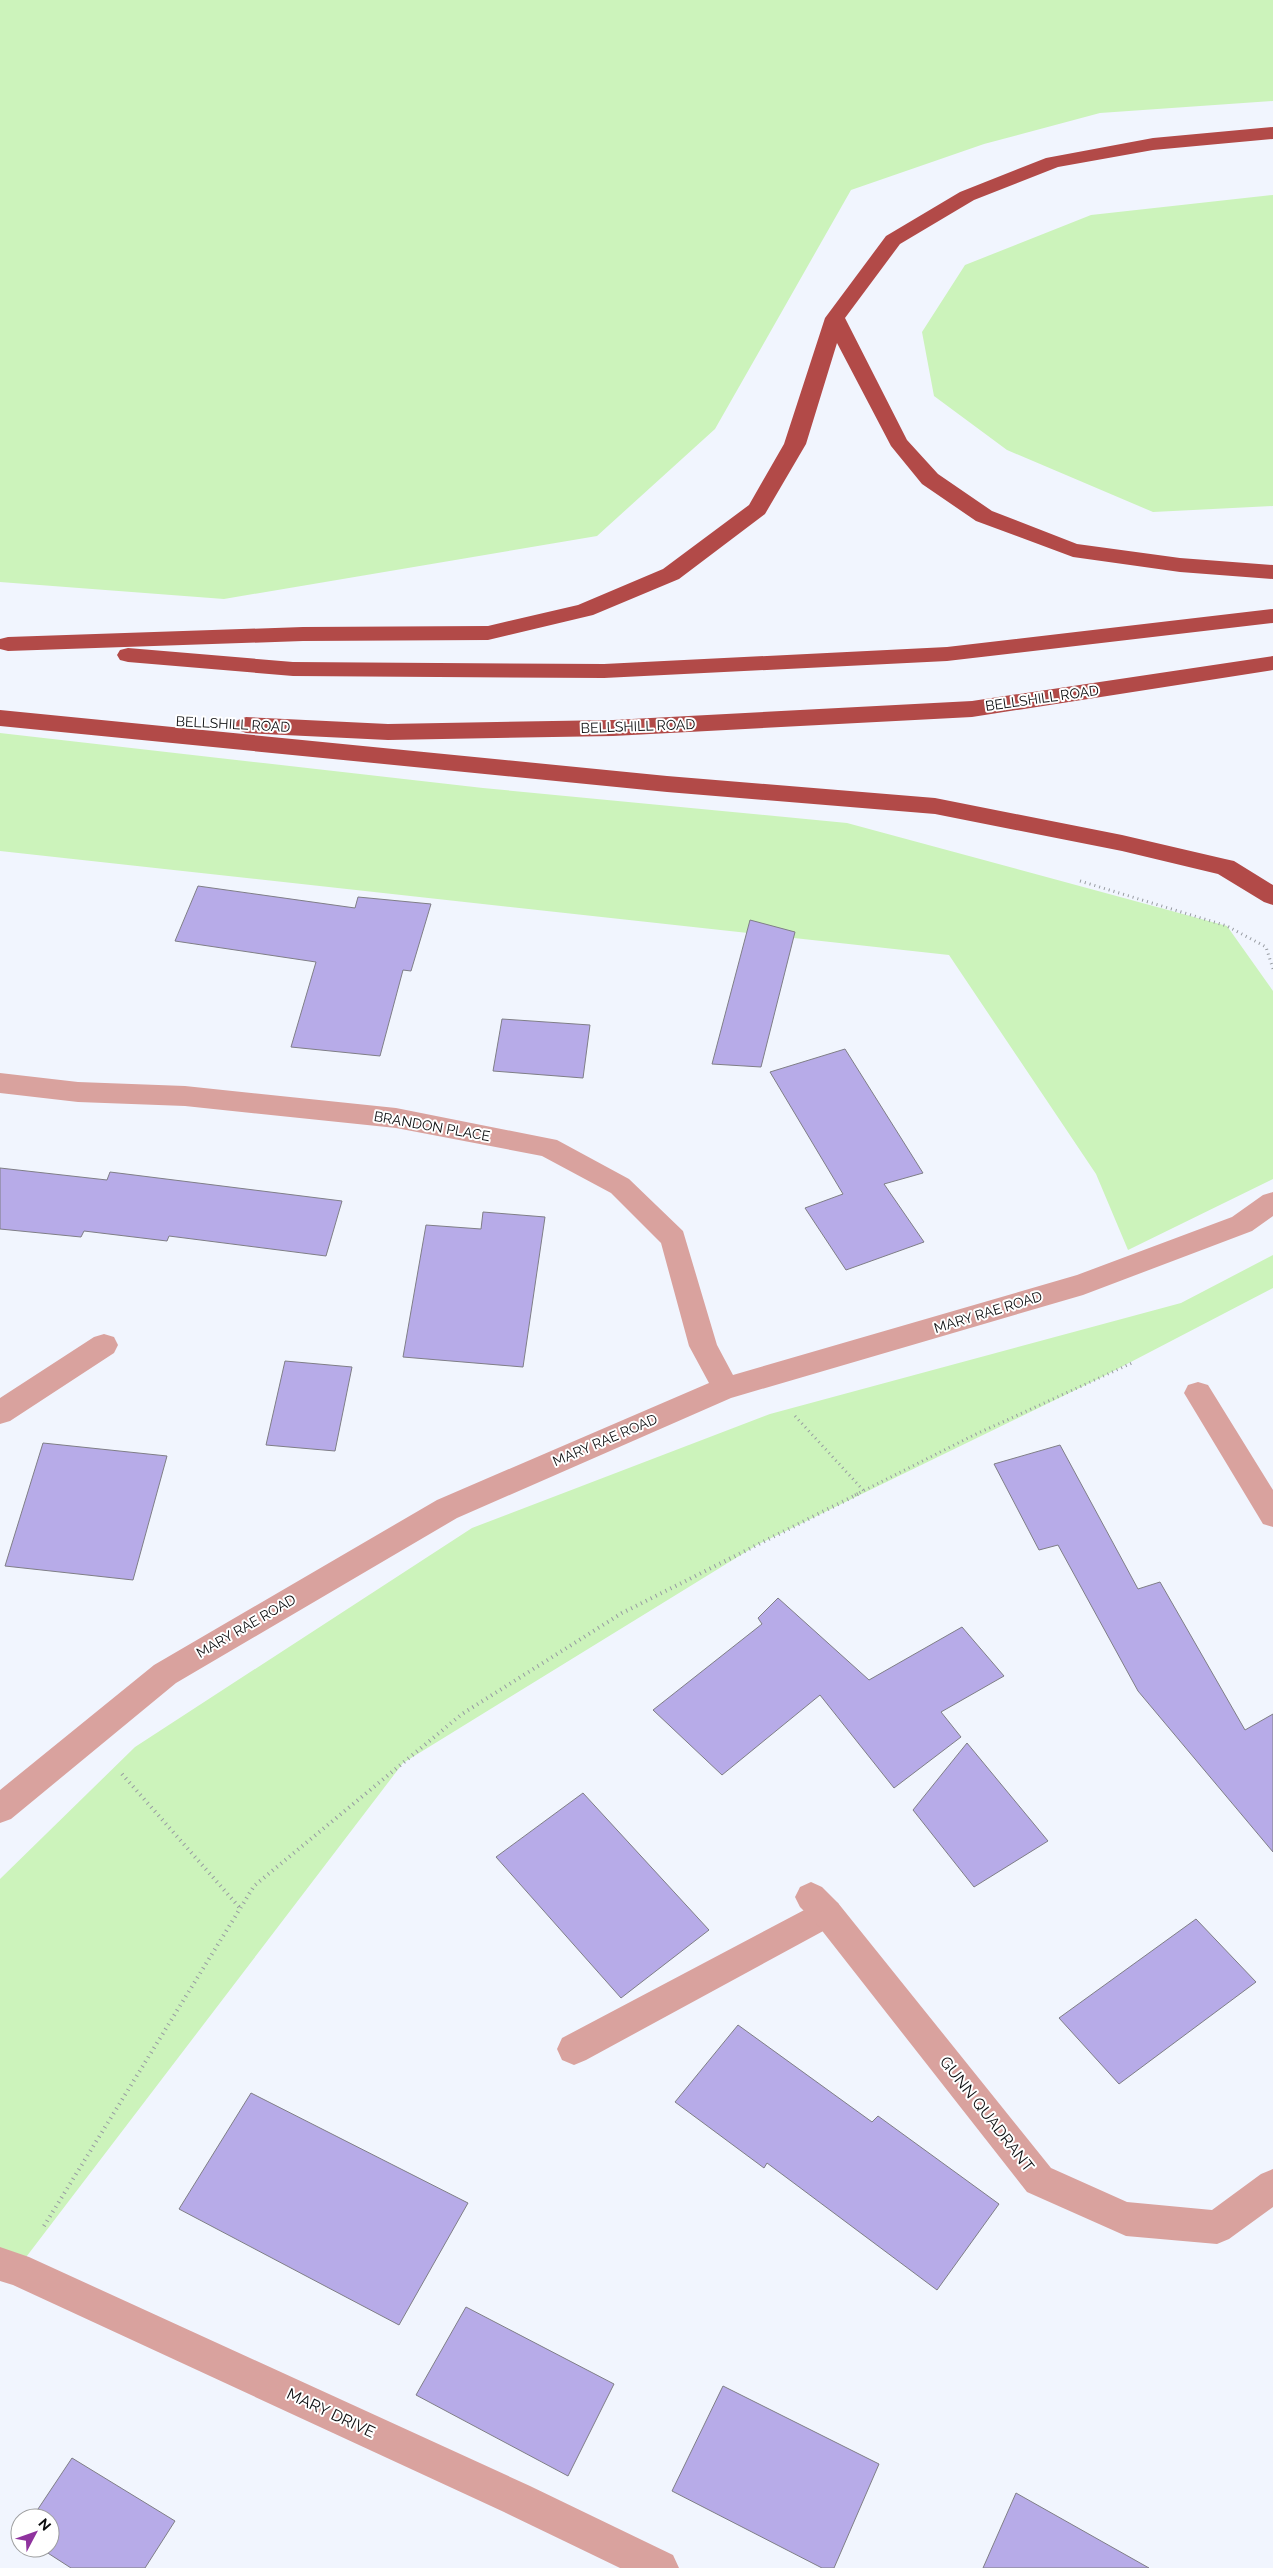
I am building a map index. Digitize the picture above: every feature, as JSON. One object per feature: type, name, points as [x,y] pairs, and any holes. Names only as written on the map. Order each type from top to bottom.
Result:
[{"type":"highway","points":[[4,644],[303,634],[488,633],[585,610],[671,574],[757,509],[795,444],[835,318],[893,240],[967,196],[1053,162],[1152,144],[1273,133]]},
{"type":"highway","points":[[835,318],[898,442],[930,479],[984,516],[1073,550],[1180,565],[1273,572]]},
{"type":"highway","points":[[4,644],[293,669],[604,672],[947,654],[1273,616]]},
{"type":"highway","name":"BELLSHILL ROAD","points":[[0,713],[388,732],[613,728],[972,709],[1273,663]]},
{"type":"highway","points":[[0,718],[667,784],[936,806],[1122,843],[1225,867],[1273,896]]},
{"type":"street","name":"BRANDON PLACE","points":[[0,1083],[78,1092],[185,1096],[396,1118],[548,1148],[620,1186],[673,1238],[703,1346],[726,1388]]},
{"type":"street","name":"MARY RAE ROAD","points":[[0,1809],[164,1674],[447,1509],[726,1388],[759,1380],[1083,1284],[1242,1224],[1273,1202]]},
{"type":"street","points":[[0,1413],[104,1344]]},
{"type":"street","points":[[1198,1392],[1273,1515]]},
{"type":"street","name":"GUNN QUADRANT","points":[[574,2049],[819,1905],[1039,2180],[1126,2219],[1218,2227],[1273,2186]]},
{"type":"street","name":"MARY DRIVE","points":[[9,2267],[648,2565]]},
{"type":"path","points":[[9,2267],[254,1886],[462,1714],[622,1613],[974,1435],[1132,1363]]},
{"type":"path","points":[[759,1380],[864,1491]]},
{"type":"path","points":[[88,1736],[240,1908]]},
{"type":"green space","points":[[0,0],[1273,0],[1273,101],[1100,113],[984,144],[851,190],[715,429],[597,536],[224,599],[0,582]]},
{"type":"green space","points":[[1273,195],[1273,506],[1153,512],[1007,450],[934,396],[922,332],[965,265],[1091,215]]},
{"type":"green space","points":[[0,733],[483,788],[847,823],[1227,926],[1273,991],[1273,1179],[1128,1250],[1096,1174],[949,955],[0,851]]},
{"type":"green space","points":[[1273,1255],[1273,1288],[1102,1377],[757,1545],[403,1763],[17,2269],[0,2262],[0,1879],[135,1747],[472,1528],[770,1414],[1181,1303]]},
{"type":"building","points":[[198,886],[355,908],[358,897],[431,904],[411,971],[403,970],[380,1056],[291,1047],[316,962],[175,941]]},
{"type":"building","points":[[750,920],[795,932],[761,1067],[712,1064]]},
{"type":"building","points":[[502,1019],[590,1025],[583,1078],[493,1071]]},
{"type":"building","points":[[845,1049],[923,1173],[884,1184],[924,1242],[846,1270],[805,1208],[843,1194],[770,1072]]},
{"type":"building","points":[[0,1168],[107,1180],[110,1172],[342,1201],[326,1256],[169,1236],[167,1241],[84,1231],[81,1237],[0,1229]]},
{"type":"building","points":[[483,1212],[545,1217],[523,1367],[403,1357],[426,1225],[481,1229]]},
{"type":"building","points":[[285,1361],[352,1367],[335,1451],[266,1445]]},
{"type":"building","points":[[43,1443],[167,1456],[133,1580],[5,1566]]},
{"type":"building","points":[[1060,1445],[1138,1589],[1160,1582],[1245,1730],[1273,1714],[1273,1852],[1138,1691],[1058,1545],[1039,1550],[994,1464]]},
{"type":"building","points":[[778,1598],[869,1680],[962,1627],[1004,1676],[941,1712],[961,1737],[894,1788],[820,1695],[722,1775],[653,1710],[762,1624],[758,1618]]},
{"type":"building","points":[[967,1743],[1048,1841],[974,1887],[913,1810]]},
{"type":"building","points":[[583,1793],[709,1930],[621,1998],[496,1857]]},
{"type":"building","points":[[1196,1919],[1256,1982],[1119,2084],[1059,2018]]},
{"type":"building","points":[[738,2025],[872,2122],[878,2116],[999,2204],[937,2290],[767,2163],[764,2168],[675,2102]]},
{"type":"building","points":[[251,2093],[468,2203],[399,2325],[179,2209]]},
{"type":"building","points":[[466,2307],[614,2384],[568,2476],[416,2395]]},
{"type":"building","points":[[723,2386],[879,2464],[834,2568],[822,2568],[672,2491]]},
{"type":"building","points":[[72,2458],[175,2521],[145,2568],[71,2568],[56,2558],[60,2558],[60,2508],[39,2508]]},
{"type":"building","points":[[1016,2493],[1149,2568],[983,2568]]}]
